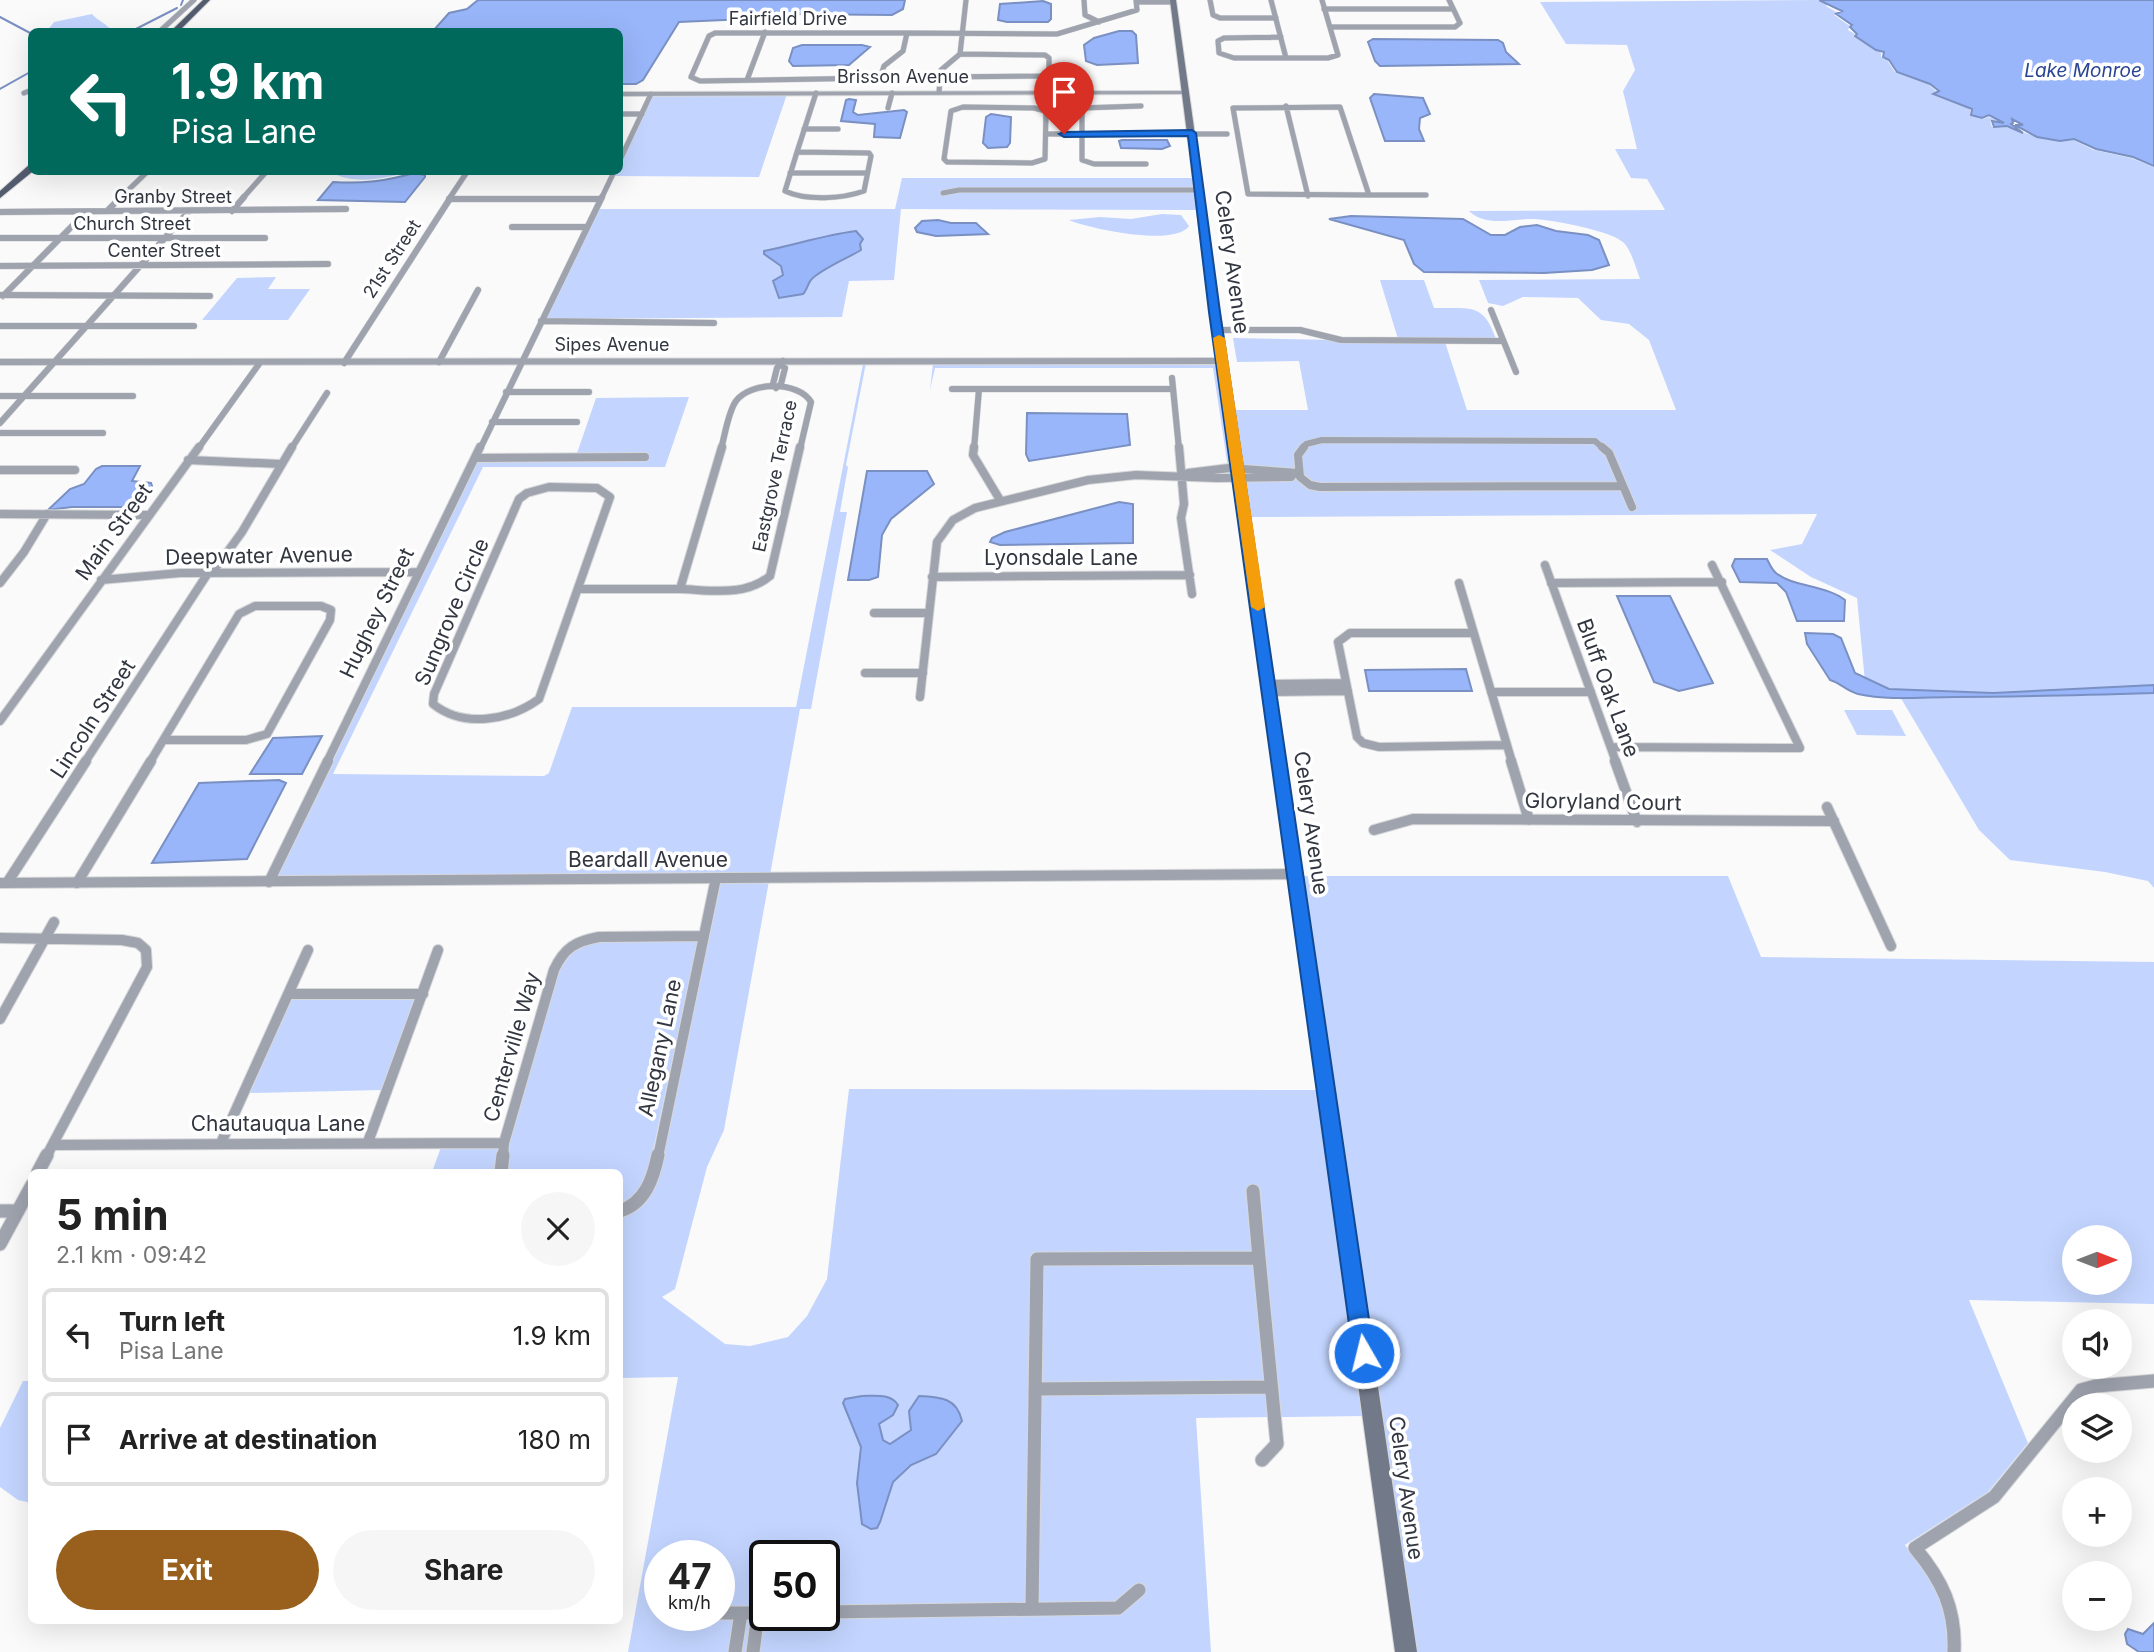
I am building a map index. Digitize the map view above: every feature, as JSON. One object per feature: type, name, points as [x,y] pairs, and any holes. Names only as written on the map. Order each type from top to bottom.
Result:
[{"type":"main road","points":[[177,28],[207,0]]},
{"type":"main road","points":[[185,28],[215,0]]},
{"type":"main road","name":"Celery Avenue","points":[[1173,1],[1217,330],[1406,1652]]},
{"type":"main road","points":[[0,187],[28,162]]},
{"type":"main road","points":[[0,195],[28,170]]},
{"type":"street","points":[[163,28],[194,0]]},
{"type":"street","points":[[960,54],[966,0]]},
{"type":"street","points":[[1084,0],[1084,15],[1099,22]]},
{"type":"street","points":[[1210,0],[1215,17],[1276,18]]},
{"type":"street","points":[[1271,0],[1286,58]]},
{"type":"street","points":[[1281,37],[1224,38],[1218,41],[1219,53],[1234,58],[1328,58],[1338,55],[1322,0]]},
{"type":"street","points":[[1331,27],[1455,27],[1460,23],[1449,0]]},
{"type":"street","name":"Fairfield Drive","points":[[907,33],[903,51],[884,66],[881,75],[876,79],[700,81],[691,77],[711,34],[765,32],[1057,34],[1137,10],[1137,1],[1173,1]]},
{"type":"street","points":[[1324,9],[1453,9]]},
{"type":"street","points":[[747,80],[765,32]]},
{"type":"street","points":[[939,92],[941,77],[943,68],[960,54],[1045,55],[1049,58],[1049,73],[1040,76],[941,77]]},
{"type":"street","points":[[24,93],[28,92]]},
{"type":"street","points":[[797,152],[869,153],[871,156],[863,191],[859,194],[834,196],[789,195],[785,191],[790,173],[816,93]]},
{"type":"street","points":[[888,108],[892,93]]},
{"type":"street","name":"Brisson Avenue","points":[[623,94],[1186,93]]},
{"type":"street","points":[[623,154],[651,94]]},
{"type":"street","points":[[1141,106],[1082,108],[1084,162],[1146,164]]},
{"type":"street","points":[[1286,106],[1308,196]]},
{"type":"street","points":[[1369,196],[1342,110],[1332,106],[1233,108],[1248,194],[1308,196],[1369,196],[1426,195]]},
{"type":"street","points":[[957,108],[1039,108],[1047,114],[1046,134],[1046,156],[1037,163],[954,163],[944,159],[951,111],[957,108]]},
{"type":"street","points":[[623,114],[642,114]]},
{"type":"street","points":[[804,129],[838,129]]},
{"type":"street","points":[[1046,134],[1236,134]]},
{"type":"street","points":[[623,135],[632,135]]},
{"type":"street","points":[[790,173],[867,173]]},
{"type":"street","points":[[107,211],[144,175]]},
{"type":"street","points":[[232,211],[263,175]]},
{"type":"street","name":"21st Street","points":[[344,363],[465,175]]},
{"type":"street","name":"Hughey Street","points":[[269,882],[612,175]]},
{"type":"street","points":[[943,193],[959,190],[1199,190]]},
{"type":"street","points":[[449,199],[600,198]]},
{"type":"street","name":"Granby Street","points":[[0,212],[346,209]]},
{"type":"street","points":[[0,423],[189,211]]},
{"type":"street","points":[[1,296],[86,212]]},
{"type":"street","points":[[512,227],[586,228]]},
{"type":"street","name":"Church Street","points":[[0,238],[265,238]]},
{"type":"street","name":"Center Street","points":[[0,266],[328,264]]},
{"type":"street","points":[[439,362],[478,290]]},
{"type":"street","points":[[1,296],[210,296]]},
{"type":"street","points":[[1491,310],[1516,372]]},
{"type":"street","points":[[541,321],[713,323]]},
{"type":"street","points":[[0,326],[194,326]]},
{"type":"street","points":[[1217,330],[1294,330],[1341,340],[1503,341]]},
{"type":"street","name":"Sipes Avenue","points":[[0,362],[259,364],[1223,361]]},
{"type":"street","points":[[776,388],[781,384],[780,374],[785,368],[783,363]]},
{"type":"street","name":"Main Street","points":[[2,717],[259,364]]},
{"type":"street","points":[[1172,378],[1184,504],[1181,518],[1192,594]]},
{"type":"street","name":"Eastgrove Terrace","points":[[579,589],[680,589],[748,588],[760,584],[770,576],[811,402],[801,391],[776,388],[750,391],[735,402],[680,589]]},
{"type":"street","points":[[951,389],[1173,388]]},
{"type":"street","points":[[979,389],[973,455],[1000,500]]},
{"type":"street","points":[[506,392],[589,392]]},
{"type":"street","name":"Lincoln Street","points":[[4,883],[210,573],[242,532],[281,464],[327,393]]},
{"type":"street","points":[[0,397],[133,396]]},
{"type":"street","points":[[492,422],[577,422]]},
{"type":"street","points":[[0,433],[103,433]]},
{"type":"street","points":[[1623,486],[1320,486],[1304,482],[1297,473],[1298,455],[1301,447],[1314,441],[1595,441],[1609,453],[1632,507]]},
{"type":"street","points":[[475,458],[645,457]]},
{"type":"street","points":[[188,460],[281,464]]},
{"type":"street","points":[[0,471],[75,470]]},
{"type":"street","points":[[920,697],[937,542],[943,528],[970,509],[1100,478],[1181,475],[1203,478],[1272,473],[1291,477],[1297,473]]},
{"type":"street","name":"Sungrove Circle","points":[[549,487],[597,488],[610,497],[579,589],[539,699],[530,708],[503,717],[451,717],[441,713],[433,704],[434,694],[519,499],[527,493],[549,487]]},
{"type":"street","points":[[0,514],[148,515]]},
{"type":"street","points":[[0,583],[24,552],[47,514]]},
{"type":"street","name":"Bluff Oak Lane","points":[[1545,565],[1637,822]]},
{"type":"street","points":[[1611,747],[1800,748],[1713,565]]},
{"type":"street","name":"Deepwater Avenue","points":[[101,580],[146,575],[210,573],[418,572]]},
{"type":"street","name":"Lyonsdale Lane","points":[[932,577],[1190,575]]},
{"type":"street","points":[[1551,583],[1722,582]]},
{"type":"street","points":[[1459,583],[1529,820]]},
{"type":"street","points":[[77,883],[239,614],[255,606],[321,606],[331,610],[330,620],[267,734],[246,740],[164,740]]},
{"type":"street","points":[[874,613],[929,613]]},
{"type":"street","points":[[1473,633],[1350,633],[1338,642],[1357,737],[1370,746],[1507,745]]},
{"type":"street","points":[[865,673],[923,673]]},
{"type":"street","points":[[1269,688],[1347,687]]},
{"type":"street","points":[[1491,692],[1591,692]]},
{"type":"street","points":[[1827,807],[1891,946]]},
{"type":"street","name":"Gloryland Court","points":[[1374,830],[1413,819],[1834,821]]},
{"type":"street","name":"Beardall Avenue","points":[[4,883],[1296,874]]},
{"type":"street","name":"Allegany Lane","points":[[623,1210],[633,1207],[653,1180],[716,878]]},
{"type":"street","points":[[0,1019],[54,922]]},
{"type":"street","name":"Centerville Way","points":[[501,1169],[504,1143],[554,970],[562,952],[574,943],[598,937],[704,936]]},
{"type":"street","points":[[0,939],[122,940],[138,943],[146,950],[147,967],[40,1169]]},
{"type":"street","points":[[221,1143],[308,950]]},
{"type":"street","points":[[368,1142],[438,950]]},
{"type":"street","points":[[289,994],[423,994]]},
{"type":"street","name":"Chautauqua Lane","points":[[53,1145],[504,1143]]},
{"type":"street","points":[[1253,1191],[1276,1444],[1262,1460]]},
{"type":"street","points":[[0,1244],[28,1192]]},
{"type":"street","points":[[0,1211],[18,1210]]},
{"type":"street","points":[[1032,1609],[1037,1259],[1259,1258]]},
{"type":"street","points":[[1954,1652],[1956,1626],[1949,1599],[1938,1577],[1915,1548],[1994,1497],[2081,1390],[2095,1386],[2154,1381]]},
{"type":"street","points":[[1035,1389],[1271,1387]]},
{"type":"street","points":[[840,1612],[1118,1608],[1139,1590]]},
{"type":"street","points":[[735,1613],[749,1613]]},
{"type":"street","points":[[741,1613],[735,1652],[753,1651],[757,1631]]},
{"type":"shaded area","points":[[1817,0],[1828,4],[1826,6],[1838,13],[1834,15],[1850,26],[1848,30],[1855,34],[1853,36],[1881,53],[1881,57],[1887,60],[1895,72],[1928,84],[1936,91],[1931,94],[1970,109],[1970,115],[1983,119],[1989,117],[2001,122],[1990,121],[1992,127],[2006,127],[2048,140],[2073,140],[2094,150],[2131,158],[2154,167],[2154,888],[2148,881],[2105,872],[2010,860],[1979,830],[1902,700],[1865,682],[1857,598],[1811,577],[1770,550],[1802,544],[1817,514],[1249,517],[1234,410],[1308,410],[1299,361],[1237,362],[1233,338],[1445,342],[1467,410],[1676,410],[1649,340],[1629,324],[1601,320],[1578,298],[1523,297],[1503,306],[1488,303],[1479,280],[1640,279],[1625,244],[1609,235],[1566,223],[1531,219],[1491,221],[1469,211],[1665,210],[1647,179],[1631,178],[1615,149],[1637,149],[1623,91],[1635,70],[1627,45],[1566,44],[1540,2]]},
{"type":"shaded area","points":[[92,14],[109,28],[49,28],[54,22]]},
{"type":"shaded area","points":[[787,94],[759,177],[614,176],[623,175],[623,159],[653,95]]},
{"type":"shaded area","points":[[337,175],[395,175],[359,180]]},
{"type":"shaded area","points":[[902,178],[1195,178],[1196,189],[960,189],[940,193],[1197,191],[1199,210],[901,209],[894,280],[849,281],[842,317],[545,319],[598,209],[895,209]],"holes":[[[856,231],[863,239],[861,250],[815,276],[803,294],[779,298],[773,281],[783,275],[781,266],[764,254],[764,251]]]},
{"type":"shaded area","points":[[1162,214],[1181,215],[1189,226],[1181,232],[1150,236],[1095,228],[1069,220],[1100,217],[1131,219]]},
{"type":"shaded area","points":[[276,277],[268,289],[310,289],[288,320],[202,320],[237,278]]},
{"type":"shaded area","points":[[1380,280],[1424,280],[1434,308],[1466,308],[1480,313],[1486,318],[1496,339],[1398,339]]},
{"type":"shaded area","points":[[866,363],[846,465],[848,467],[840,512],[847,512],[811,709],[800,709],[770,875],[276,879],[478,460],[649,458],[648,455],[576,456],[596,398],[689,397],[665,467],[483,467],[333,774],[544,776],[549,773],[572,707],[796,707],[863,364]]},
{"type":"shaded area","points":[[933,364],[1220,364],[1235,471],[1228,468],[1213,368],[935,368],[930,390]]},
{"type":"shaded area","points":[[1844,710],[1892,710],[1906,736],[1857,735]]},
{"type":"shaded area","points":[[1301,876],[1728,876],[1761,957],[2154,962],[2154,1304],[1969,1300],[2028,1443],[1988,1492],[1905,1545],[1932,1582],[1943,1606],[1947,1652],[1413,1652]]},
{"type":"shaded area","points":[[769,881],[724,1130],[707,1167],[675,1289],[662,1297],[725,1344],[750,1346],[788,1337],[807,1316],[827,1279],[849,1089],[1321,1090],[1366,1416],[1196,1418],[1211,1652],[628,1652],[644,1564],[644,1631],[735,1631],[735,1540],[648,1540],[678,1377],[623,1378],[623,1215],[638,1208],[658,1180],[721,882]],"holes":[[[919,1396],[947,1400],[960,1413],[962,1421],[936,1454],[911,1465],[893,1482],[880,1522],[862,1524],[857,1483],[861,1447],[895,1400],[879,1424],[883,1440],[890,1444],[912,1430],[909,1411]]]},
{"type":"shaded area","points":[[637,938],[698,939],[647,1179],[629,1203],[623,1205],[623,1169],[507,1169],[510,1142],[559,970],[565,959],[569,952],[579,945]]},
{"type":"shaded area","points":[[292,997],[416,997],[382,1090],[250,1093]]},
{"type":"shaded area","points":[[441,1147],[498,1147],[495,1169],[433,1169]]},
{"type":"shaded area","points":[[23,1381],[28,1381],[28,1502],[18,1500],[0,1487],[0,1428]]},
{"type":"water","points":[[478,0],[905,0],[903,9],[892,15],[782,14],[766,11],[747,19],[679,22],[643,80],[636,84],[623,84],[623,28],[436,28],[449,13],[467,9]]},
{"type":"water","name":"Lake Monroe","points":[[1819,0],[2154,0],[2154,166],[2133,157],[2096,149],[2074,139],[2060,141],[2037,137],[2015,125],[2023,125],[2012,119],[2011,124],[2023,133],[2007,126],[1994,127],[1992,121],[2004,123],[1989,115],[1982,118],[1971,115],[1972,109],[1933,94],[1939,91],[1930,84],[1897,72],[1889,60],[1883,57],[1884,52],[1876,50],[1855,36],[1857,34],[1850,27],[1852,25],[1836,14],[1842,11]]},
{"type":"water","points":[[1043,1],[1051,4],[1051,19],[1048,22],[998,20],[1000,4]]},
{"type":"water","points":[[1119,31],[1132,31],[1136,35],[1138,63],[1097,65],[1086,61],[1084,45],[1094,38]]},
{"type":"water","points":[[1373,39],[1498,40],[1519,64],[1380,66],[1375,61],[1368,42]]},
{"type":"water","points":[[802,45],[870,47],[849,65],[793,66],[789,61],[793,48]]},
{"type":"water","points":[[1374,94],[1423,98],[1430,114],[1420,118],[1419,129],[1424,141],[1385,141],[1370,98]]},
{"type":"water","points":[[846,100],[856,100],[853,112],[858,115],[904,110],[907,112],[900,138],[874,137],[875,124],[841,121]]},
{"type":"water","points":[[991,114],[1011,117],[1010,143],[1007,147],[988,148],[983,143],[986,117]]},
{"type":"water","points":[[1167,140],[1170,146],[1162,149],[1121,148],[1119,141]]},
{"type":"water","points":[[425,175],[405,202],[318,200],[333,182],[354,183]]},
{"type":"water","points":[[1351,216],[1463,219],[1491,235],[1505,235],[1520,227],[1537,225],[1556,231],[1588,235],[1599,240],[1609,265],[1592,270],[1544,273],[1424,272],[1414,264],[1404,240],[1329,219]]},
{"type":"water","points":[[922,221],[976,223],[988,234],[936,236],[917,232],[915,228]]},
{"type":"water","points":[[856,231],[863,239],[861,250],[815,276],[803,294],[779,298],[773,281],[783,275],[781,266],[764,254],[764,251]]},
{"type":"water","points":[[1027,413],[1127,414],[1130,445],[1029,461],[1026,454]]},
{"type":"water","points":[[102,466],[140,466],[132,481],[151,483],[152,486],[132,507],[72,507],[48,510],[70,489],[84,484],[96,469]]},
{"type":"water","points":[[867,471],[927,471],[934,484],[891,519],[882,535],[878,577],[848,580]]},
{"type":"water","points":[[1119,502],[1133,504],[1133,543],[1000,545],[990,542],[992,538],[1005,532]]},
{"type":"water","points":[[1735,559],[1767,559],[1775,572],[1783,578],[1837,595],[1845,600],[1844,621],[1797,621],[1786,592],[1777,583],[1740,582],[1732,566]]},
{"type":"water","points":[[1617,596],[1670,596],[1713,683],[1679,691],[1654,682]]},
{"type":"water","points":[[1805,633],[1833,634],[1841,638],[1855,673],[1889,689],[1993,693],[2154,685],[2154,693],[1906,698],[1870,696],[1854,693],[1830,680],[1807,644]]},
{"type":"water","points":[[1466,669],[1472,691],[1369,691],[1365,670]]},
{"type":"water","points":[[322,736],[302,774],[250,774],[273,738]]},
{"type":"water","points":[[279,780],[286,783],[247,859],[152,863],[199,783]]},
{"type":"water","points":[[862,1396],[887,1397],[898,1405],[893,1415],[879,1424],[883,1440],[890,1444],[911,1430],[909,1411],[919,1396],[947,1400],[960,1413],[962,1421],[936,1454],[911,1465],[893,1482],[880,1522],[877,1528],[871,1529],[862,1524],[857,1483],[861,1447],[843,1403],[845,1399]]},
{"type":"water","points":[[2154,1623],[2154,1652],[2139,1652],[2127,1644],[2127,1631],[2143,1634]]},
{"type":"waterway","points":[[181,5],[183,0]]},
{"type":"waterway","points":[[138,28],[177,8]]},
{"type":"waterway","points":[[0,17],[28,32]]},
{"type":"waterway","points":[[0,89],[28,73]]},
{"type":"slow traffic","points":[[1219,338],[1258,607]]},
{"type":"route","points":[[1064,134],[1192,133],[1215,312],[1364,1353]]}]
